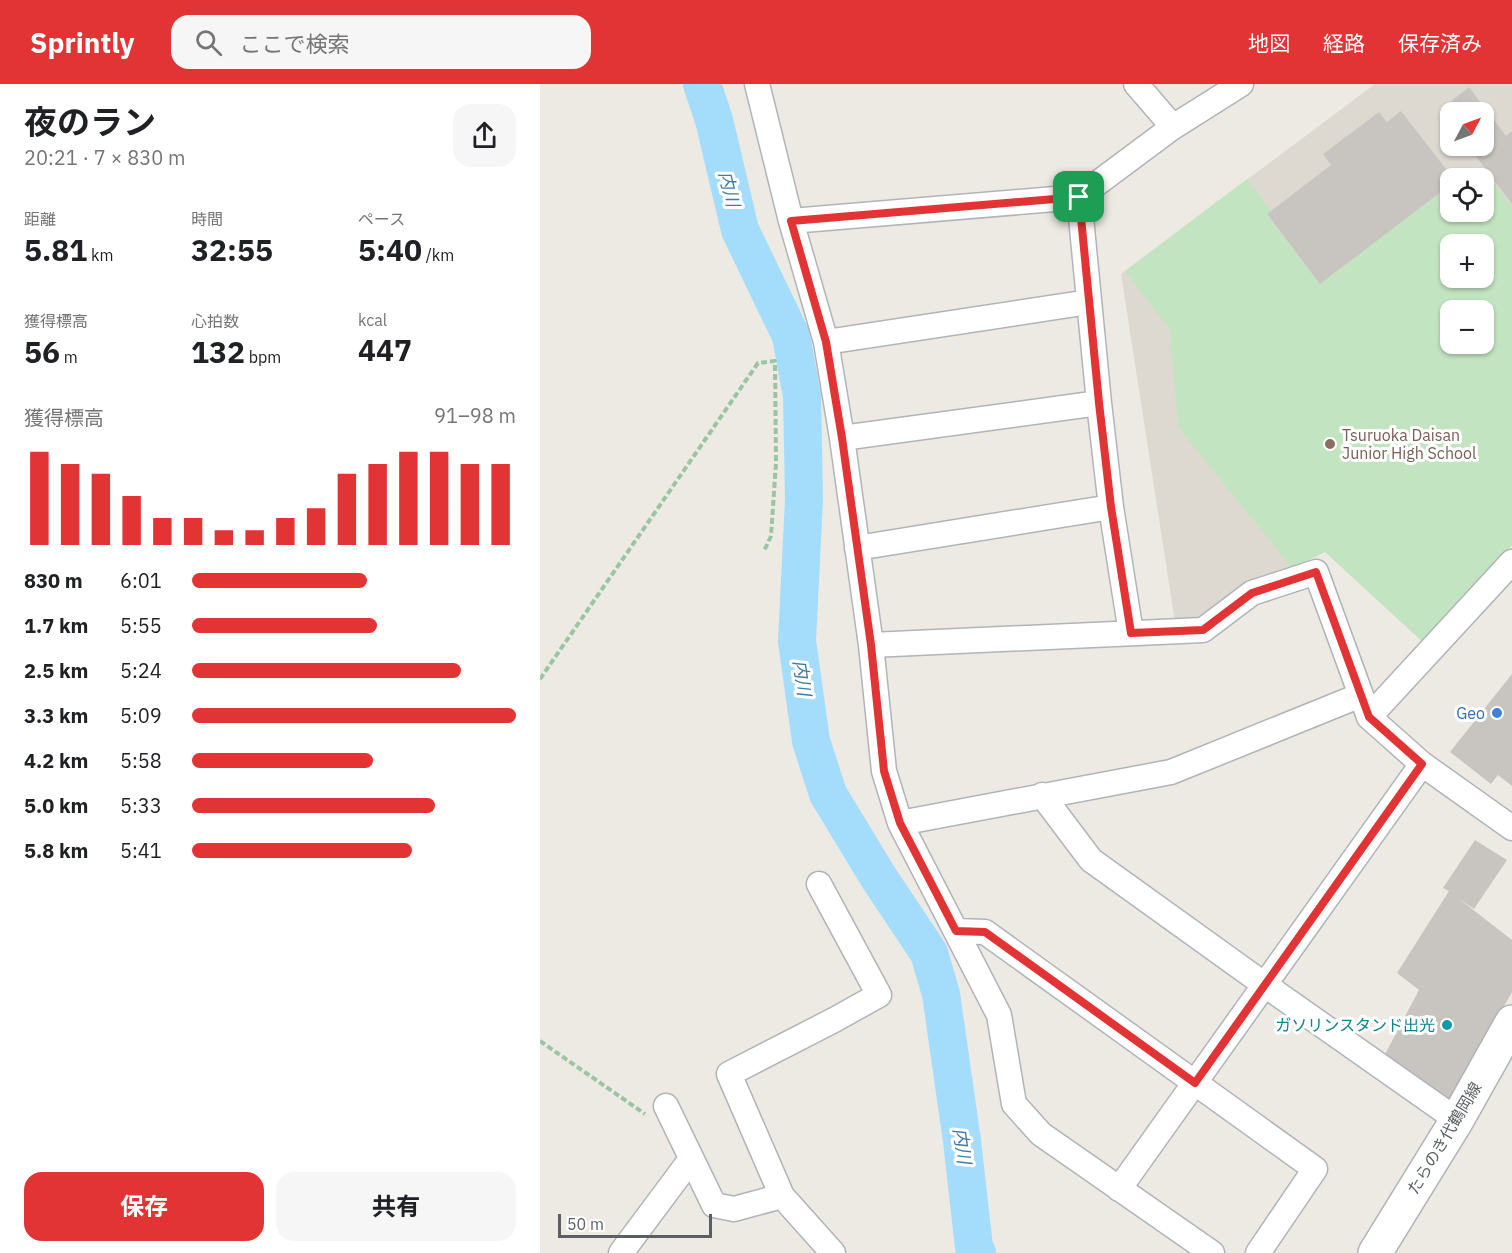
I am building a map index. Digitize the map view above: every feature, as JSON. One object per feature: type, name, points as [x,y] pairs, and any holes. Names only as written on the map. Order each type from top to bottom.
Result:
[{"type":"main road","name":"たらのき代鶴岡線","points":[[1375,1253],[1457,1120],[1512,1022]]},
{"type":"street","points":[[757,84],[791,221],[826,342],[871,645],[884,771],[900,823],[999,1015],[1014,1104],[1041,1134],[1212,1253]]},
{"type":"street","points":[[1136,84],[1173,127]]},
{"type":"street","points":[[791,221],[1079,197],[1173,127],[1241,84]]},
{"type":"street","points":[[1079,197],[1111,507],[1131,633]]},
{"type":"street","points":[[826,342],[1089,302]]},
{"type":"street","points":[[842,438],[1099,403]]},
{"type":"street","points":[[857,548],[1111,507]]},
{"type":"street","points":[[900,823],[1171,772],[1365,706],[1512,562]]},
{"type":"street","points":[[871,645],[1203,630],[1252,593],[1316,572],[1365,706],[1422,764],[1512,828]]},
{"type":"street","points":[[1119,1189],[1422,764]]},
{"type":"street","points":[[1042,795],[1091,860],[1457,1120]]},
{"type":"street","points":[[819,884],[879,995],[729,1074],[782,1196],[833,1253]]},
{"type":"street","points":[[956,931],[985,932],[1315,1169],[1258,1253]]},
{"type":"street","points":[[666,1106],[714,1205],[734,1209],[782,1196]]},
{"type":"street","points":[[621,1253],[687,1149]]},
{"type":"path","points":[[540,679],[758,363],[775,361],[776,463],[771,536],[764,551]]},
{"type":"path","points":[[540,1041],[687,1149]]},
{"type":"shaded area","name":"Tsuruoka Daisan Junior High School","points":[[1375,84],[1512,84],[1512,545],[1423,642],[1325,552],[1292,568],[1200,621],[1175,622],[1121,274]]},
{"type":"green space","name":"Tsuruoka Daisan Junior High School","points":[[1247,179],[1271,211],[1267,215],[1320,284],[1440,193],[1440,222],[1494,222],[1494,183],[1512,206],[1512,545],[1423,642],[1325,552],[1292,568],[1178,427],[1170,330],[1125,271]]},
{"type":"building","points":[[1469,87],[1480,102],[1450,102]]},
{"type":"building","points":[[1401,111],[1445,168],[1440,168],[1440,193],[1320,284],[1267,214],[1331,165],[1323,154],[1379,112],[1387,122]]},
{"type":"building","points":[[1494,120],[1506,136],[1512,131],[1512,204],[1494,180],[1494,168],[1485,168],[1476,156],[1494,156]]},
{"type":"building","name":"Geo","points":[[1512,674],[1512,786],[1498,775],[1491,784],[1450,752]]},
{"type":"building","name":"ガソリンスタンド出光","points":[[1475,840],[1507,860],[1474,909],[1458,898],[1512,940],[1512,992],[1451,1100],[1383,1058],[1419,990],[1397,973],[1449,891],[1443,888]]},
{"type":"waterway","name":"内川","points":[[702,84],[714,120],[740,230],[791,336],[802,396],[804,499],[797,641],[811,741],[828,794],[879,878],[929,953],[941,994],[962,1141],[974,1247],[977,1253]]},
{"type":"place","name":"Tsuruoka Daisan Junior High School","points":[[1330,444]]},
{"type":"place","name":"Geo","points":[[1497,713]]},
{"type":"place","name":"ガソリンスタンド出光","points":[[1447,1025]]},
{"type":"route","points":[[1079,197],[1111,507],[1131,633],[1203,630],[1252,593],[1316,572],[1369,717],[1422,764],[1195,1083],[985,932],[956,931],[900,823],[884,771],[871,645],[826,342],[791,221],[1079,197]]}]
